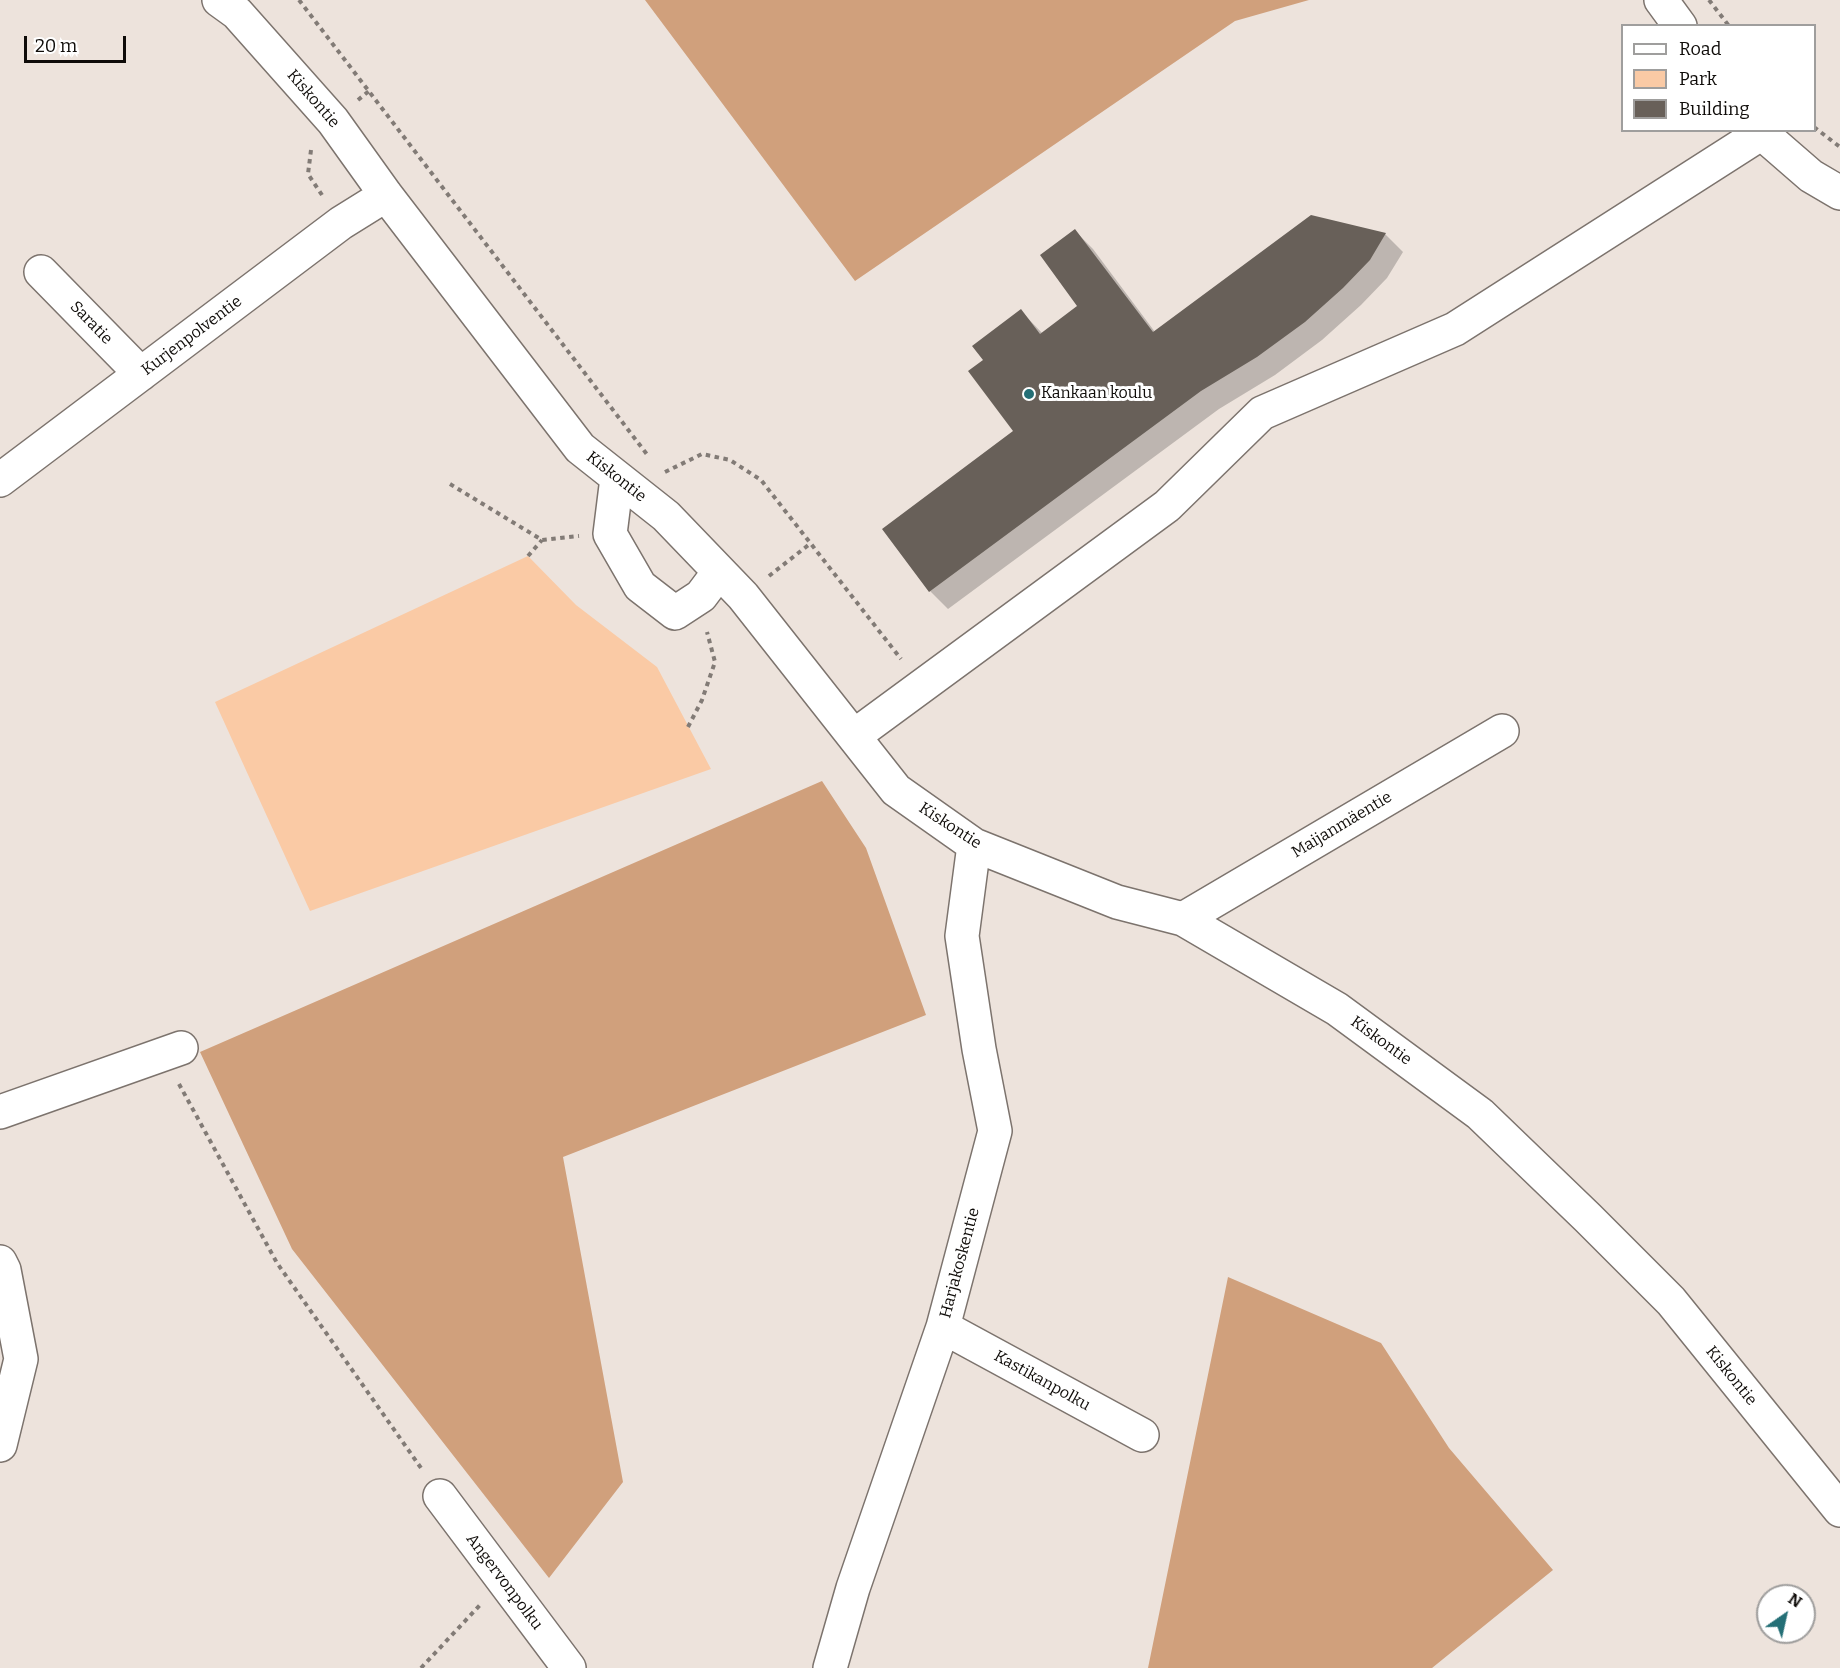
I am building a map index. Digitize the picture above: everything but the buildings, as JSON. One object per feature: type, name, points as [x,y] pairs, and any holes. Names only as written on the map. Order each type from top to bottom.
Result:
[{"type":"street","name":"Kiskontie","points":[[219,0],[237,13],[333,121],[386,195],[580,448],[666,516],[743,596],[896,790],[974,845],[1117,902],[1183,919],[1337,1008],[1480,1114],[1671,1301],[1840,1510]]},
{"type":"street","points":[[1661,0],[1679,24]]},
{"type":"street","points":[[854,736],[1167,506],[1262,413],[1455,329],[1759,132],[1811,176],[1840,193]]},
{"type":"street","name":"Kurjenpolventie","points":[[0,480],[341,223],[386,195]]},
{"type":"street","name":"Saratie","points":[[40,272],[141,374]]},
{"type":"street","points":[[617,478],[610,534],[640,586],[675,613],[702,596],[719,572]]},
{"type":"street","name":"Maijanmäentie","points":[[1183,919],[1502,731]]},
{"type":"street","name":"Harjakoskentie","points":[[830,1668],[853,1588],[943,1328],[996,1131],[979,1049],[962,936],[974,845]]},
{"type":"street","points":[[0,1112],[171,1051]]},
{"type":"street","points":[[0,1262],[21,1359],[0,1445]]},
{"type":"street","name":"Kastikanpolku","points":[[943,1328],[1142,1436]]},
{"type":"street","name":"Angervonpolku","points":[[440,1496],[569,1668]]},
{"type":"path","points":[[299,0],[650,458]]},
{"type":"path","points":[[1709,0],[1727,24]]},
{"type":"path","points":[[1816,128],[1840,147]]},
{"type":"path","points":[[666,516],[662,474],[702,454],[730,460],[761,480],[922,686]]},
{"type":"path","points":[[450,484],[542,540]]},
{"type":"path","points":[[528,556],[542,540],[565,536],[610,534]]},
{"type":"path","points":[[688,727],[702,700],[715,662],[706,628]]},
{"type":"path","points":[[171,1051],[277,1263],[440,1496]]},
{"type":"path","points":[[421,1668],[503,1581]]},
{"type":"green space","points":[[528,556],[576,605],[657,667],[711,769],[310,911],[215,702]]},
{"type":"shaded area","points":[[645,0],[1309,0],[1235,21],[855,281]]},
{"type":"shaded area","points":[[822,781],[866,848],[926,1015],[563,1157],[623,1482],[549,1578],[292,1249],[200,1052]]},
{"type":"shaded area","points":[[1228,1277],[1381,1343],[1449,1448],[1553,1570],[1432,1668],[1148,1668]]},
{"type":"place","name":"Kankaan koulu","points":[[1029,394]]}]
